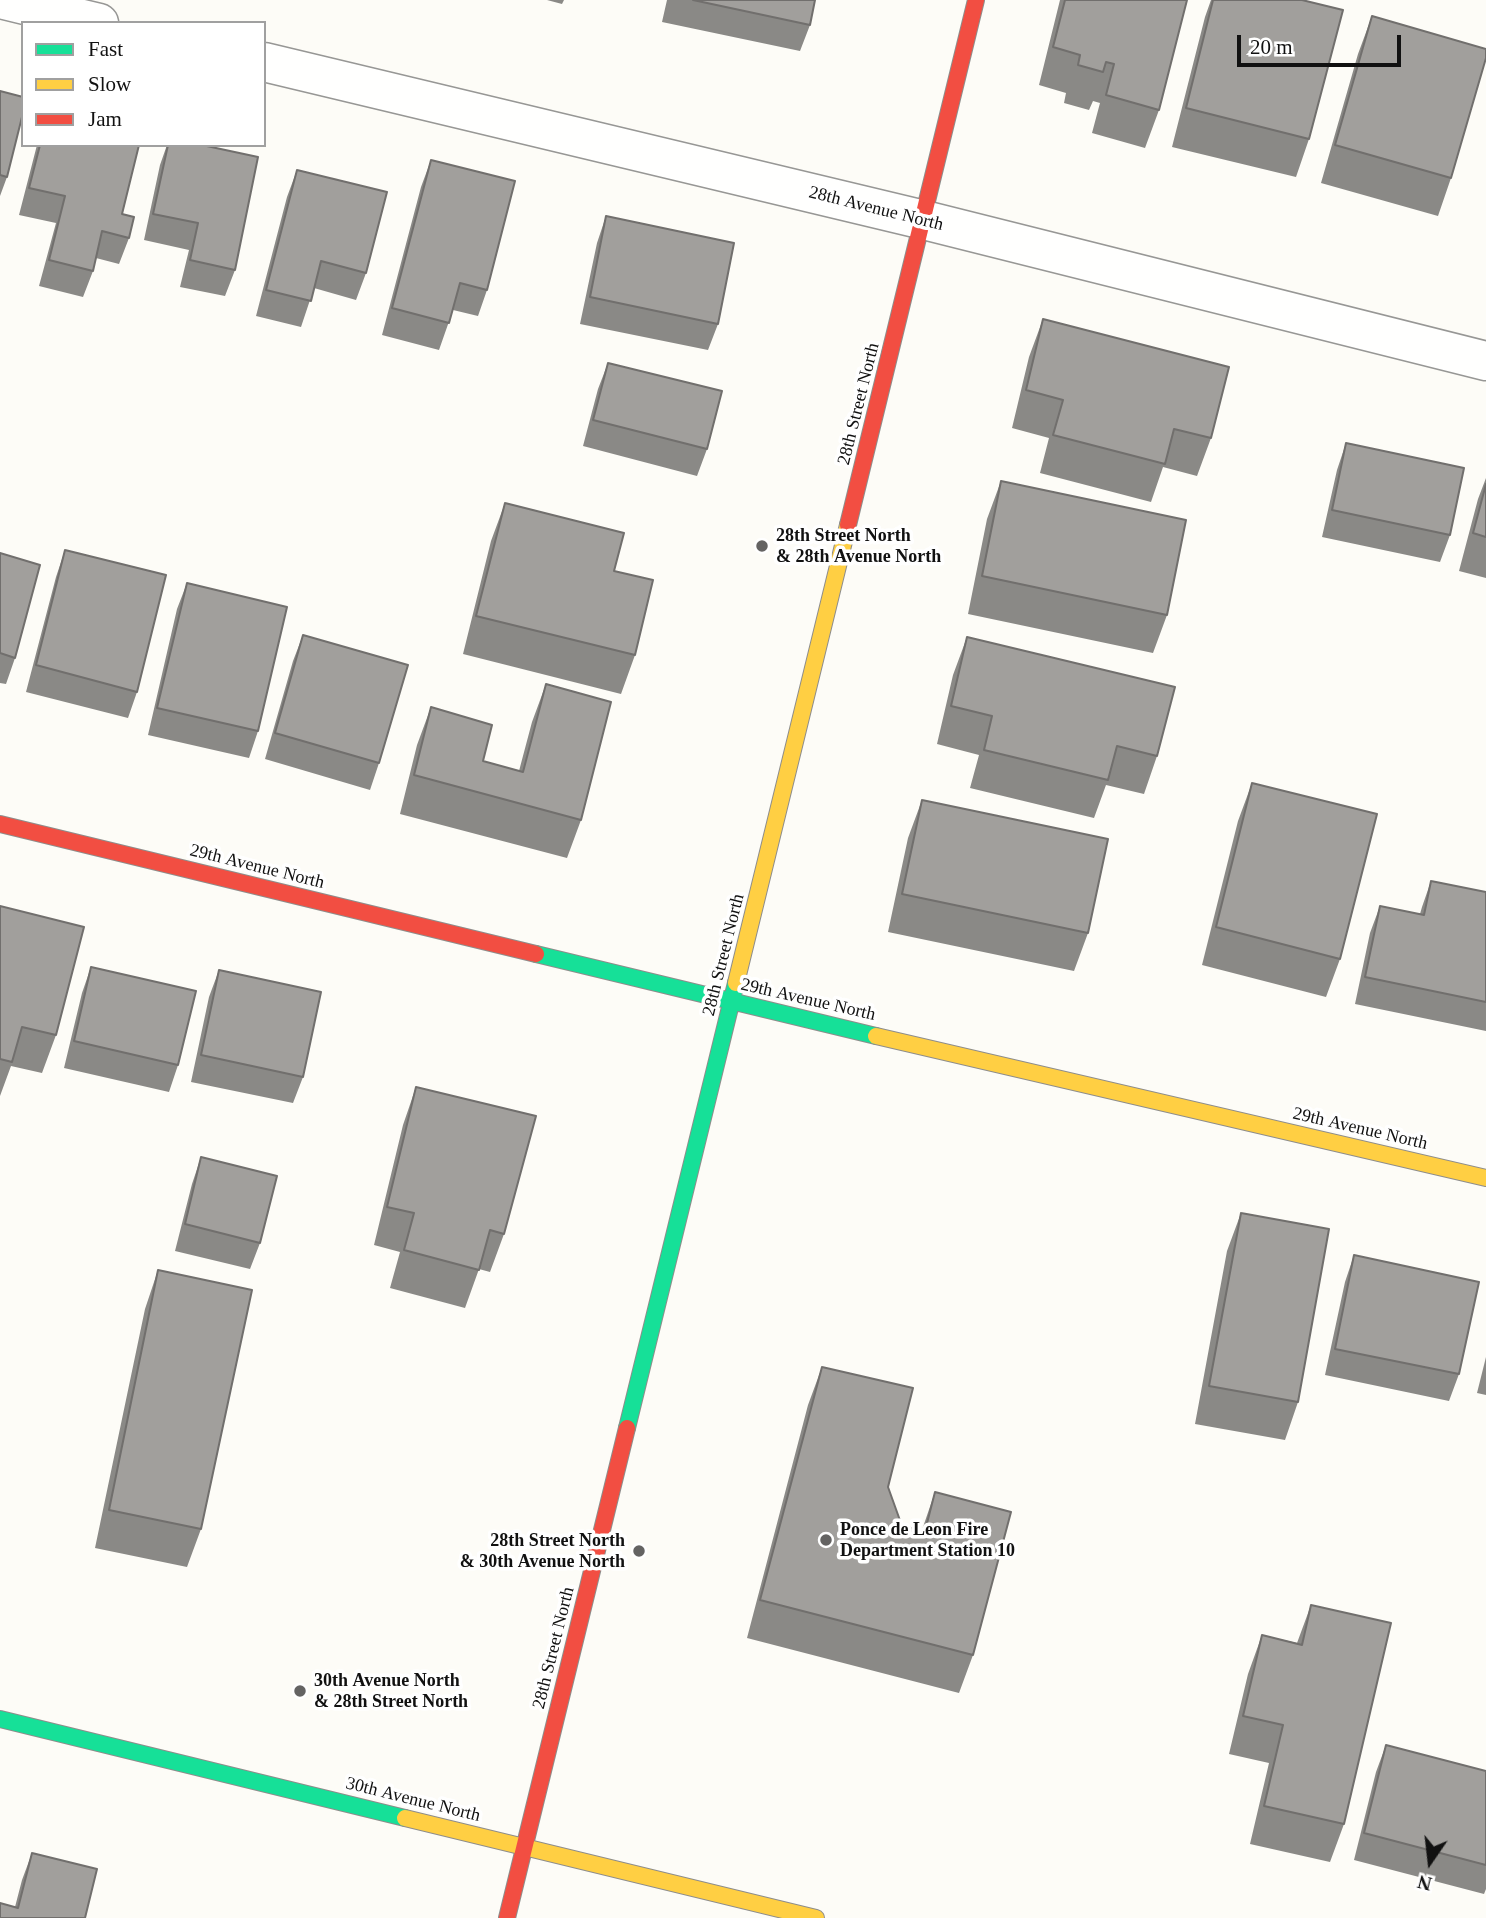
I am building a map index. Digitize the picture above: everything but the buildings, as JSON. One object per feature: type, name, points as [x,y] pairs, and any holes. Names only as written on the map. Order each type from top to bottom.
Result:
[{"type":"street","points":[[4,0],[91,21]]},
{"type":"street","name":"28th Street North","points":[[507,1918],[976,0]]},
{"type":"street","name":"28th Avenue North","points":[[266,62],[924,220],[1486,361]]},
{"type":"street","name":"29th Avenue North","points":[[0,824],[732,1002],[1486,1178]]},
{"type":"street","name":"30th Avenue North","points":[[0,1719],[816,1918]]},
{"type":"traffic: fast","points":[[536,954],[876,1036]]},
{"type":"traffic: fast","points":[[627,1428],[736,983]]},
{"type":"traffic: fast","points":[[0,1719],[405,1818]]},
{"type":"traffic: slow","points":[[736,983],[848,525]]},
{"type":"traffic: slow","points":[[876,1036],[1486,1178]]},
{"type":"traffic: slow","points":[[405,1818],[816,1918]]},
{"type":"traffic: jam","points":[[848,525],[976,0]]},
{"type":"traffic: jam","points":[[0,824],[536,954]]},
{"type":"traffic: jam","points":[[507,1918],[627,1428]]},
{"type":"place","name":"28th Street North & 28th Avenue North","points":[[762,546]]},
{"type":"place","name":"Ponce de Leon Fire Department Station 10","points":[[826,1540]]},
{"type":"place","name":"28th Street North & 30th Avenue North","points":[[639,1551]]},
{"type":"place","name":"30th Avenue North & 28th Street North","points":[[300,1691]]}]
